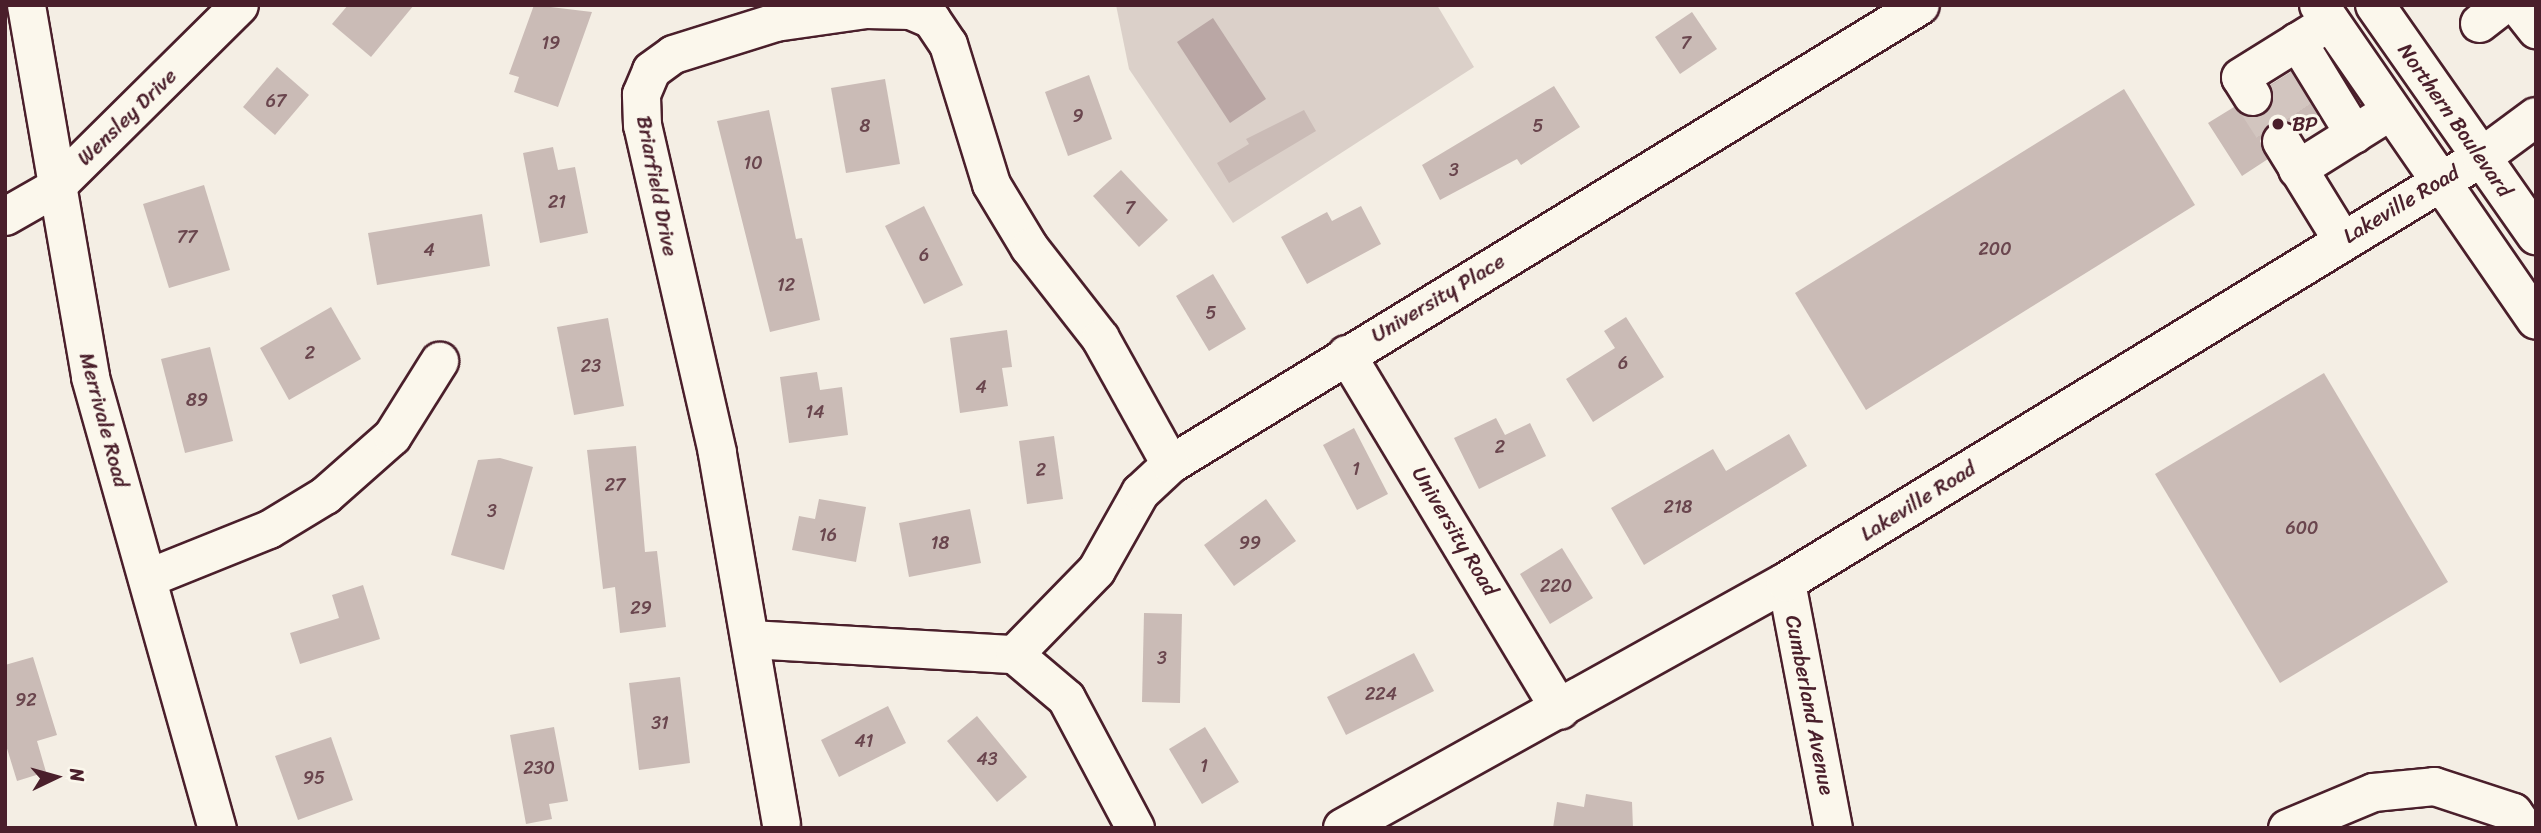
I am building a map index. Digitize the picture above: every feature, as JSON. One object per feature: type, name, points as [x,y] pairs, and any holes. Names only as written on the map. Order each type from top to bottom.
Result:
[{"type":"main road","name":"Northern Boulevard","points":[[2375,5],[2536,235]]},
{"type":"main road","points":[[2325,13],[2536,320]]},
{"type":"main road","name":"Lakeville Road","points":[[1343,828],[1560,710],[1786,582],[2439,180],[2482,157],[2536,117]]},
{"type":"street","name":"Merrivale Road","points":[[26,5],[54,188],[90,377],[217,828]]},
{"type":"street","name":"Wensley Drive","points":[[5,216],[54,188],[239,5]]},
{"type":"street","name":"University Place","points":[[1014,653],[1096,570],[1140,492],[1170,464],[1920,5]]},
{"type":"street","points":[[2517,5],[2536,29]]},
{"type":"street","name":"Briarfield Drive","points":[[781,824],[717,452],[642,125],[645,80],[673,54],[753,27],[832,13],[897,9],[931,19],[948,44],[992,184],[1029,247],[1100,338],[1170,464]]},
{"type":"street","points":[[2325,13],[2274,69],[2314,143],[2342,240]]},
{"type":"street","points":[[2314,143],[2391,110]]},
{"type":"street","name":"University Road","points":[[1346,354],[1560,710]]},
{"type":"street","points":[[147,578],[269,529],[326,495],[392,436],[439,360]]},
{"type":"street","name":"Cumberland Avenue","points":[[1786,582],[1833,828]]},
{"type":"street","points":[[751,639],[1014,653],[1066,698],[1135,828]]},
{"type":"street","points":[[2287,828],[2373,792],[2434,786],[2508,813]]},
{"type":"shaded area","points":[[1116,5],[1437,5],[1474,67],[1233,223],[1129,69]]},
{"type":"shaded area","points":[[1213,18],[1266,99],[1230,123],[1177,42]]},
{"type":"building","points":[[348,5],[414,5],[371,57],[332,24]]},
{"type":"building","points":[[534,5],[592,12],[558,107],[514,92],[519,77],[509,74]]},
{"type":"building","points":[[1692,12],[1717,49],[1680,74],[1655,37]]},
{"type":"building","points":[[277,67],[309,95],[275,135],[243,107]]},
{"type":"building","points":[[2291,72],[2319,117],[2299,130],[2281,120],[2269,124],[2260,141],[2268,159],[2242,176],[2208,123],[2234,107],[2243,115],[2263,114],[2271,105],[2270,85]]},
{"type":"building","points":[[1089,75],[1112,139],[1068,156],[1045,92]]},
{"type":"building","points":[[885,79],[900,164],[846,173],[831,88]]},
{"type":"building","points":[[1554,86],[1580,127],[1521,165],[1517,159],[1440,200],[1422,165]]},
{"type":"building","points":[[2124,89],[2195,205],[1866,410],[1795,293]]},
{"type":"building","points":[[769,110],[796,239],[802,238],[820,320],[770,332],[717,121]]},
{"type":"building","points":[[1304,110],[1316,131],[1229,183],[1217,163],[1249,144],[1246,139]]},
{"type":"building","points":[[553,147],[558,170],[575,167],[588,233],[540,243],[523,153]]},
{"type":"building","points":[[1121,170],[1168,220],[1139,247],[1093,196]]},
{"type":"building","points":[[204,185],[230,270],[169,288],[143,204]]},
{"type":"building","points":[[924,206],[963,285],[924,304],[885,226]]},
{"type":"building","points":[[1361,206],[1381,244],[1307,284],[1281,237],[1327,212],[1332,221]]},
{"type":"building","points":[[482,214],[490,266],[377,285],[368,233]]},
{"type":"building","points":[[1213,274],[1246,329],[1209,351],[1176,296]]},
{"type":"building","points":[[331,307],[361,359],[289,400],[260,348]]},
{"type":"building","points":[[1626,317],[1664,377],[1593,422],[1566,379],[1615,348],[1604,331]]},
{"type":"building","points":[[608,318],[624,406],[574,415],[557,327]]},
{"type":"building","points":[[1007,330],[1012,367],[1002,368],[1008,406],[960,413],[950,338]]},
{"type":"building","points":[[210,347],[233,441],[185,453],[161,359]]},
{"type":"building","points":[[817,372],[820,390],[842,387],[848,435],[789,443],[780,377]]},
{"type":"building","points":[[2324,373],[2448,582],[2280,683],[2155,474]]},
{"type":"building","points":[[1496,418],[1505,435],[1530,423],[1546,456],[1479,489],[1454,438]]},
{"type":"building","points":[[1354,428],[1388,494],[1357,510],[1323,445]]},
{"type":"building","points":[[1789,434],[1807,466],[1644,565],[1611,508],[1713,449],[1726,471]]},
{"type":"building","points":[[1054,436],[1063,499],[1027,504],[1019,441]]},
{"type":"building","points":[[636,446],[645,552],[657,551],[666,627],[620,633],[615,587],[603,589],[587,450]]},
{"type":"building","points":[[500,458],[533,467],[504,570],[451,555],[478,460]]},
{"type":"building","points":[[819,499],[866,507],[856,562],[792,550],[799,516],[815,519]]},
{"type":"building","points":[[1266,499],[1296,541],[1234,586],[1204,545]]},
{"type":"building","points":[[970,509],[981,563],[909,577],[899,523]]},
{"type":"building","points":[[1562,548],[1593,598],[1550,624],[1520,574]]},
{"type":"building","points":[[363,585],[380,639],[300,664],[290,633],[339,618],[332,595]]},
{"type":"building","points":[[1144,613],[1182,614],[1180,703],[1142,702]]},
{"type":"building","points":[[1414,653],[1434,691],[1346,735],[1327,697]]},
{"type":"building","points":[[33,657],[57,735],[37,741],[46,772],[17,781],[5,742],[5,665]]},
{"type":"building","points":[[680,677],[690,763],[639,770],[629,683]]},
{"type":"building","points":[[888,706],[906,743],[839,777],[821,740]]},
{"type":"building","points":[[977,716],[1027,777],[997,802],[947,741]]},
{"type":"building","points":[[554,727],[568,801],[549,804],[552,819],[526,824],[510,735]]},
{"type":"building","points":[[1205,727],[1239,782],[1202,804],[1169,749]]},
{"type":"building","points":[[331,737],[353,800],[298,820],[275,756]]},
{"type":"building","points":[[1586,794],[1632,802],[1633,828],[1553,828],[1557,802],[1584,807]]},
{"type":"tunnel","points":[[2280,79],[2310,123]]},
{"type":"tunnel","points":[[2252,96],[2281,141]]},
{"type":"place","name":"BP","points":[[2278,124]]}]
